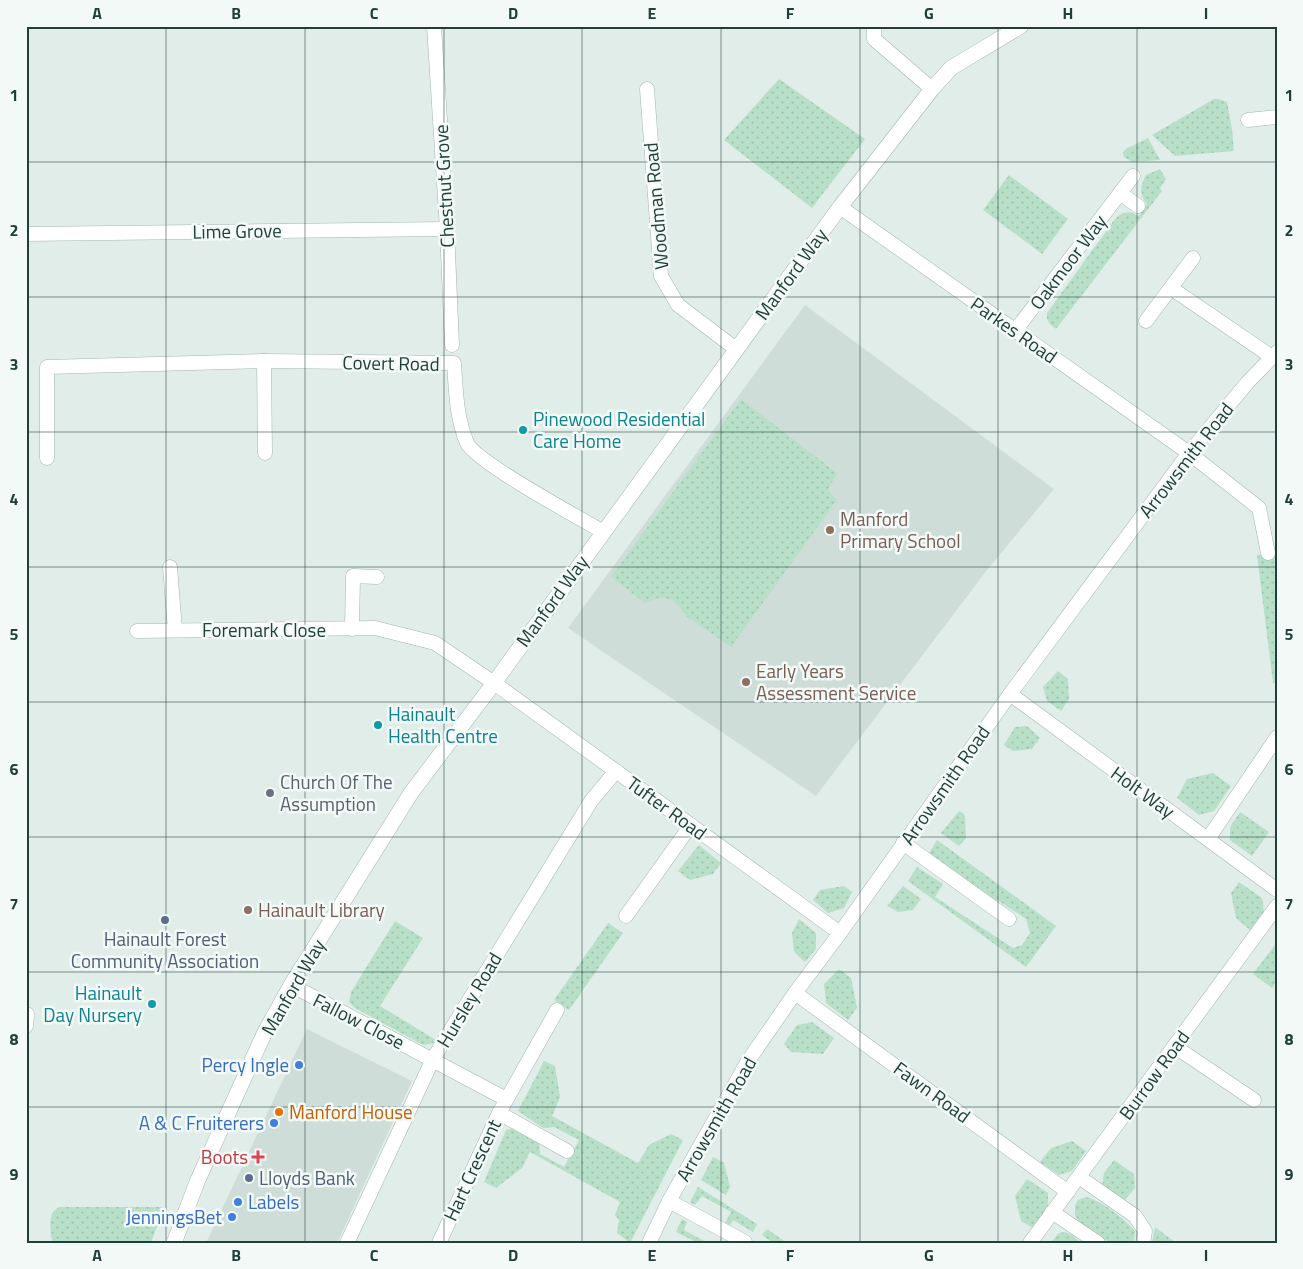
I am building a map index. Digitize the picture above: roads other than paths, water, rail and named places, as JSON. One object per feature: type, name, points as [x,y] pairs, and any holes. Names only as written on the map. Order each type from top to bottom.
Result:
[{"type":"street","name":"Chestnut Grove","points":[[434,26],[447,229],[452,345]]},
{"type":"street","points":[[874,26],[874,39],[932,89]]},
{"type":"street","name":"Manford Way","points":[[174,1243],[201,1173],[264,1034],[291,985],[411,793],[840,207],[932,89],[951,68],[1021,26]]},
{"type":"street","name":"Woodman Road","points":[[647,89],[661,276],[678,305],[736,349]]},
{"type":"street","points":[[1248,120],[1277,117]]},
{"type":"street","name":"Oakmoor Way","points":[[1015,330],[1133,176]]},
{"type":"street","points":[[1120,193],[1138,206]]},
{"type":"street","name":"Parkes Road","points":[[840,207],[1189,453],[1259,508],[1268,553]]},
{"type":"street","name":"Lime Grove","points":[[26,234],[447,229]]},
{"type":"street","points":[[1146,321],[1193,258]]},
{"type":"street","points":[[1171,288],[1275,354]]},
{"type":"street","name":"Arrowsmith Road","points":[[650,1243],[669,1201],[748,1060],[795,993],[840,933],[1010,694],[1189,453],[1247,383],[1275,354]]},
{"type":"street","points":[[264,361],[265,453]]},
{"type":"street","name":"Covert Road","points":[[47,458],[47,367],[264,361],[454,363],[457,412],[468,445],[489,463],[602,531]]},
{"type":"street","name":"Foremark Close","points":[[170,567],[175,630]]},
{"type":"street","name":"Foremark Close","points":[[352,629],[353,576],[377,577]]},
{"type":"street","name":"Foremark Close","points":[[137,631],[375,628],[435,643],[494,682]]},
{"type":"street","name":"Tufter Road","points":[[494,682],[840,933]]},
{"type":"street","name":"Holt Way","points":[[1010,694],[1277,890]]},
{"type":"street","points":[[1208,839],[1277,737]]},
{"type":"street","name":"Hursley Road","points":[[347,1243],[433,1059],[590,801],[616,771]]},
{"type":"street","points":[[626,916],[691,825]]},
{"type":"street","points":[[904,843],[1009,919]]},
{"type":"street","name":"Burrow Road","points":[[1030,1243],[1277,906]]},
{"type":"street","name":"Fallow Close","points":[[291,985],[506,1098]]},
{"type":"street","name":"Fawn Road","points":[[795,993],[1068,1192]]},
{"type":"street","name":"Hart Crescent","points":[[440,1243],[506,1098],[557,1010]]},
{"type":"street","points":[[26,1026],[27,1014]]},
{"type":"street","points":[[1174,1046],[1254,1100]]},
{"type":"street","points":[[499,1113],[567,1151]]},
{"type":"street","points":[[1079,1177],[1135,1216],[1145,1231],[1143,1243]]},
{"type":"street","points":[[669,1201],[745,1242]]},
{"type":"street","points":[[1052,1212],[1098,1243]]},
{"type":"place","name":"Pinewood Residential Care Home","points":[[523,430]]},
{"type":"place","name":"Manford Primary School","points":[[830,530]]},
{"type":"place","name":"Early Years Assessment Service","points":[[746,682]]},
{"type":"place","name":"Hainault Health Centre","points":[[378,725]]},
{"type":"place","name":"Church Of The Assumption","points":[[270,793]]},
{"type":"place","name":"Hainault Library","points":[[248,910]]},
{"type":"place","name":"Hainault Forest Community Association","points":[[165,920]]},
{"type":"place","name":"Hainault Day Nursery","points":[[152,1004]]},
{"type":"place","name":"Percy Ingle","points":[[299,1065]]},
{"type":"place","name":"Manford House","points":[[279,1112]]},
{"type":"place","name":"A & C Fruiterers","points":[[274,1123]]},
{"type":"place","name":"Boots","points":[[258,1157]]},
{"type":"place","name":"Lloyds Bank","points":[[249,1178]]},
{"type":"place","name":"Labels","points":[[238,1202]]},
{"type":"place","name":"JenningsBet","points":[[232,1217]]}]
